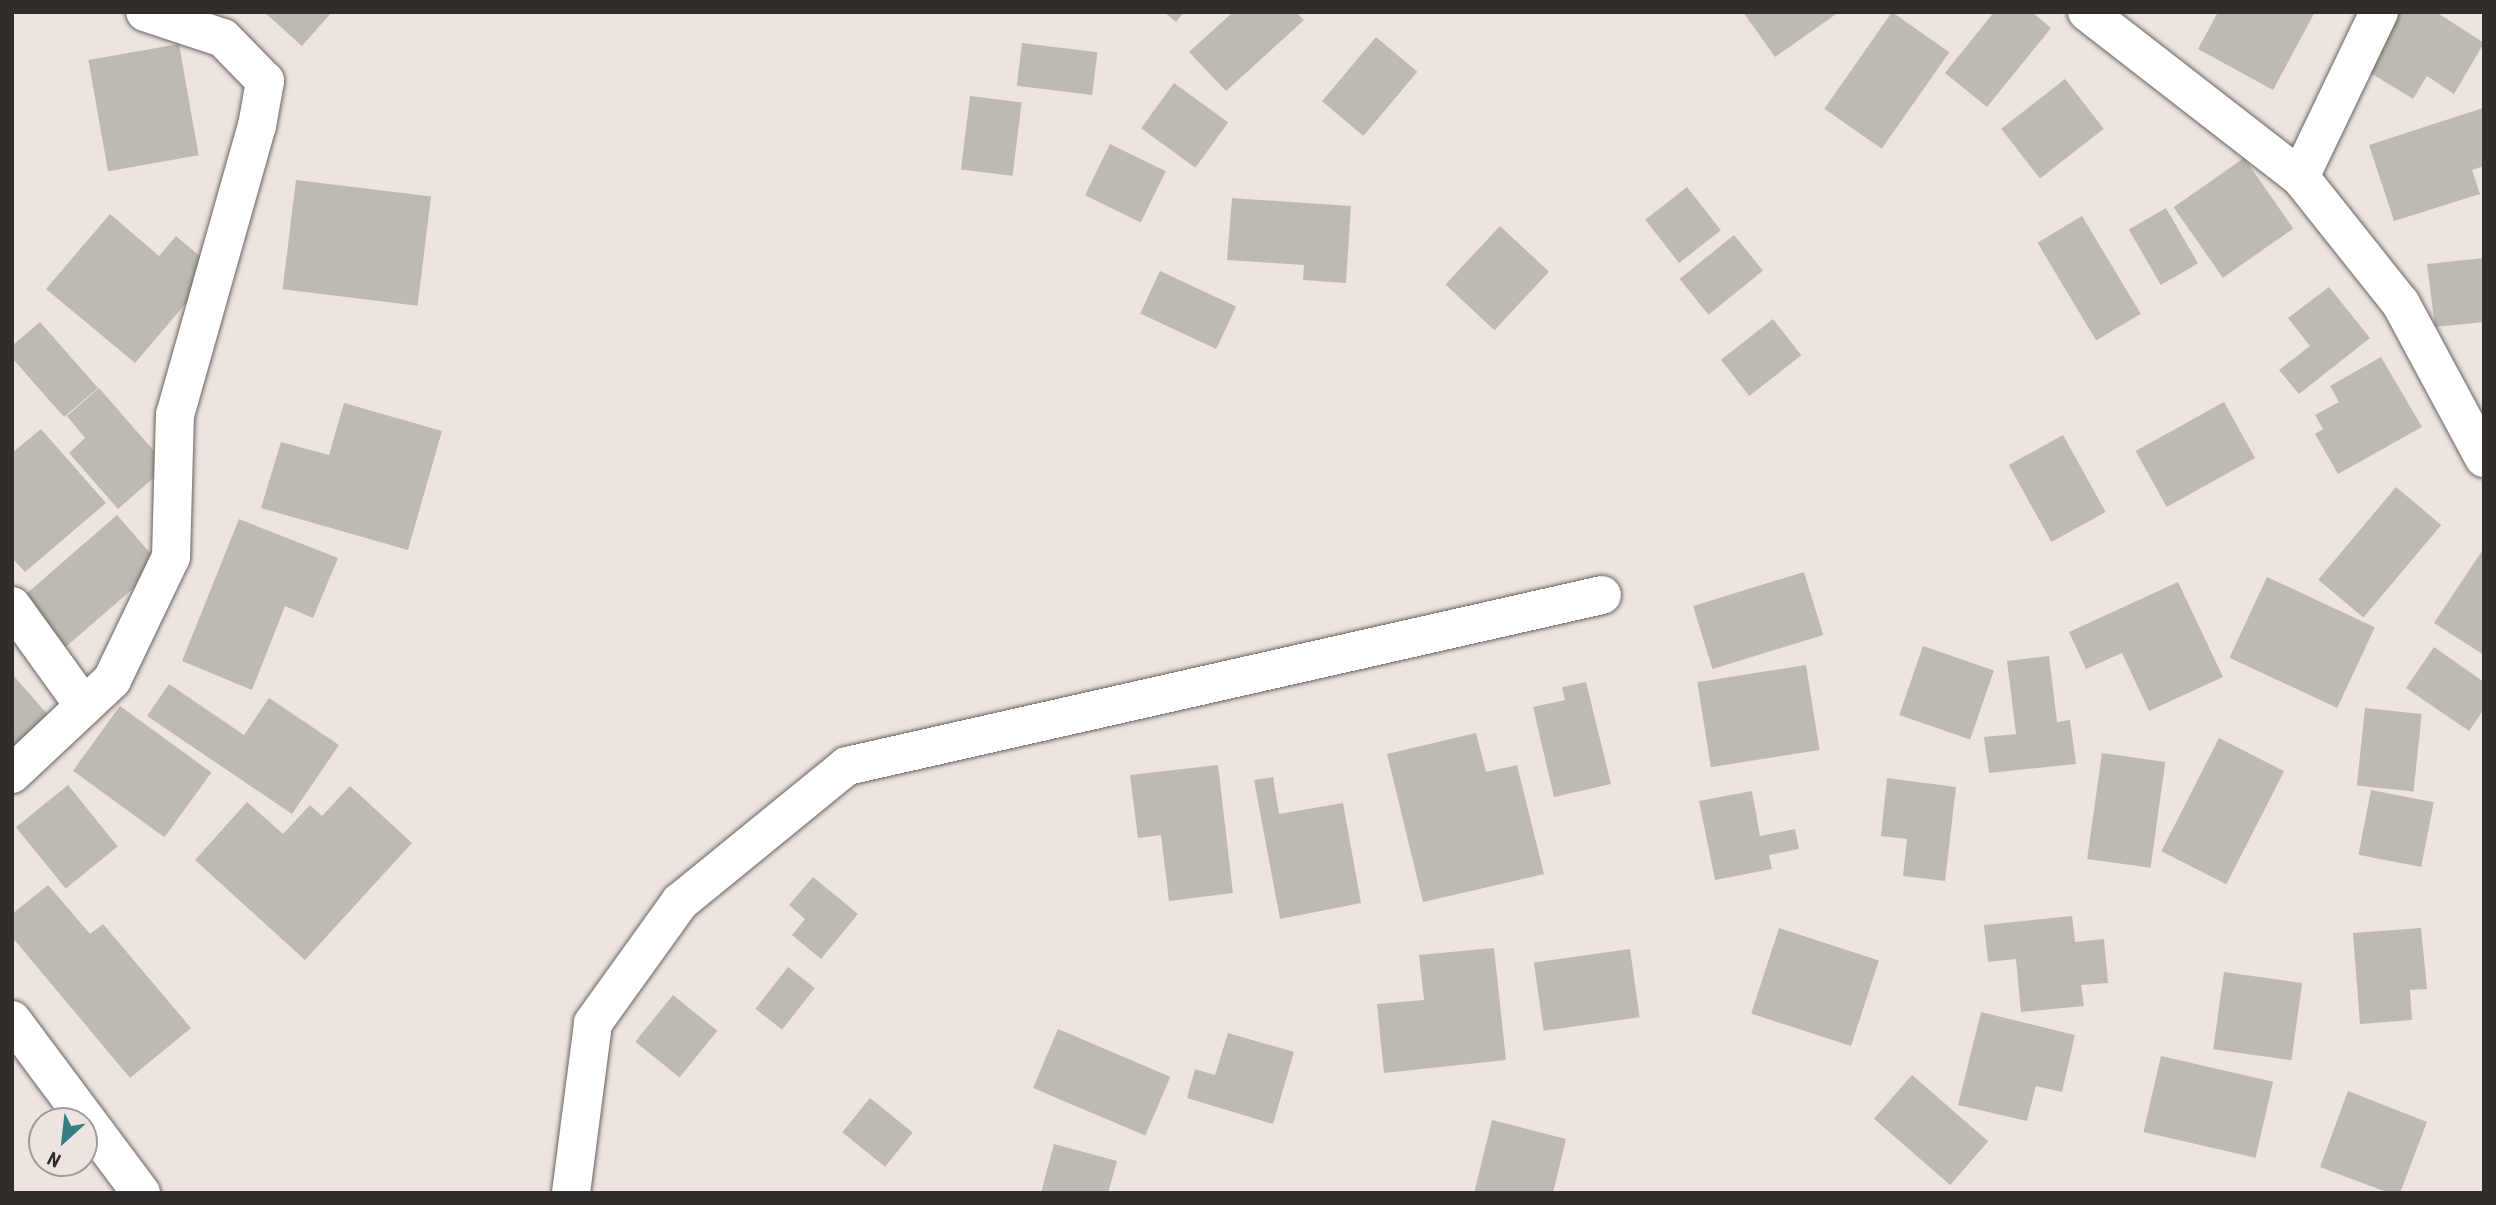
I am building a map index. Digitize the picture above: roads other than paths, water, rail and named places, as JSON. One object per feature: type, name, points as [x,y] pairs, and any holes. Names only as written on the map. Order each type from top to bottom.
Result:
[{"type":"street","points":[[12,774],[112,680],[172,557],[174,415],[257,126],[265,80],[223,38],[145,12]]},
{"type":"street","points":[[2087,12],[2300,177],[2401,303],[2484,458]]},
{"type":"street","points":[[2300,177],[2379,12]]},
{"type":"street","points":[[571,1193],[593,1023],[681,902],[847,766],[1602,595]]},
{"type":"street","points":[[12,606],[84,706]]},
{"type":"street","points":[[12,1020],[141,1193]]}]
